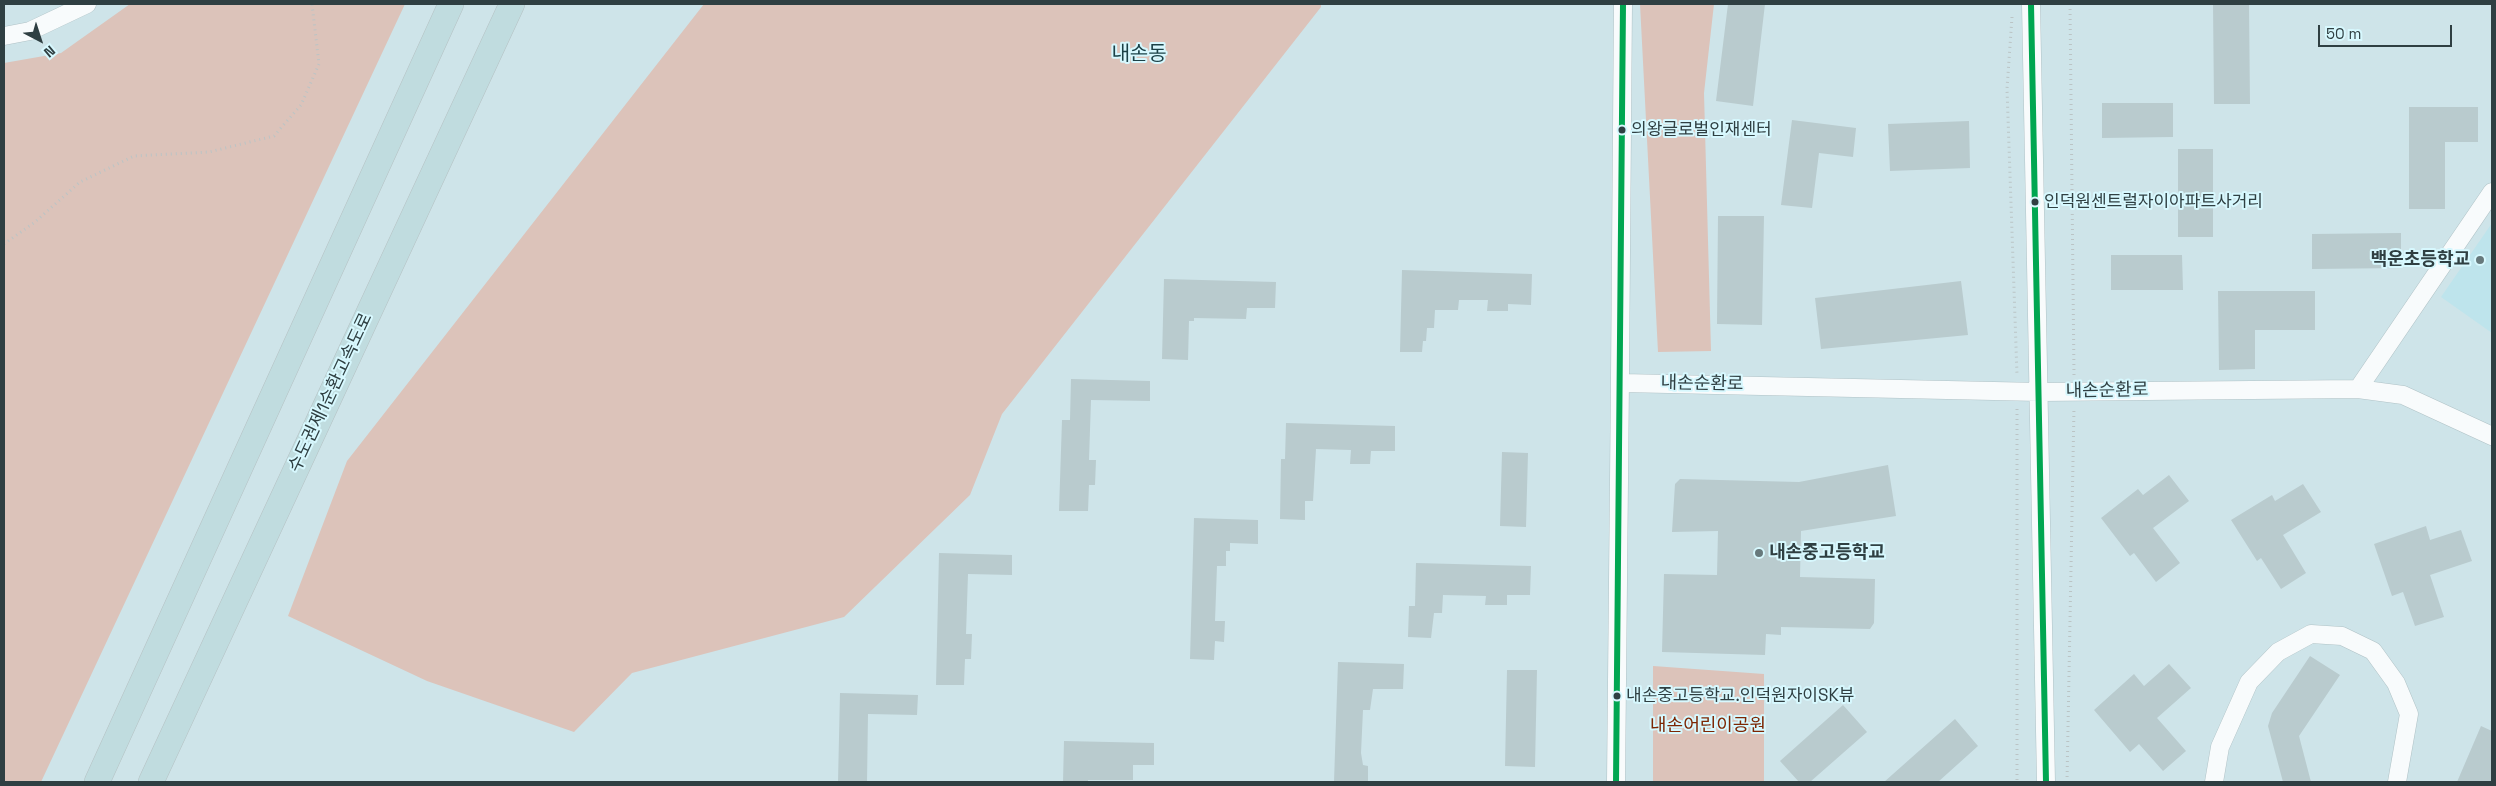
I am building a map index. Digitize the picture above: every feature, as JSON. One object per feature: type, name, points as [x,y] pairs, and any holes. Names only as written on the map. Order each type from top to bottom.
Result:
[{"type":"highway","points":[[97,782],[450,4]]},
{"type":"highway","name":"수도권제1순환고속도로","points":[[151,782],[512,4]]},
{"type":"street","points":[[4,36],[30,31],[87,4]]},
{"type":"street","points":[[1616,782],[1618,529],[1622,383],[1623,4]]},
{"type":"street","points":[[2031,4],[2040,392],[2046,782]]},
{"type":"street","points":[[2358,389],[2492,192]]},
{"type":"street","name":"내손순환로","points":[[1622,383],[2040,392],[2358,389],[2403,395],[2492,436]]},
{"type":"street","points":[[2214,782],[2220,747],[2249,682],[2278,652],[2311,634],[2342,636],[2373,651],[2396,683],[2409,714],[2397,782]]},
{"type":"path","points":[[4,244],[35,222],[80,182],[134,156],[209,152],[274,136],[301,105],[319,64],[312,4]]},
{"type":"shaded area","name":"백운초등학교","points":[[2492,223],[2492,333],[2441,297]]},
{"type":"green space","points":[[130,4],[405,4],[41,782],[4,782],[4,63],[61,53]]},
{"type":"green space","points":[[704,4],[1321,4],[1321,7],[1002,414],[970,495],[844,617],[632,673],[574,732],[427,681],[288,616],[347,461]]},
{"type":"green space","points":[[1640,4],[1714,4],[1704,93],[1711,351],[1658,352]]},
{"type":"green space","name":"내손어린이공원","points":[[1653,666],[1764,674],[1764,782],[1653,782]]},
{"type":"building","points":[[1728,4],[1765,4],[1753,106],[1716,101]]},
{"type":"building","points":[[2213,4],[2249,4],[2250,104],[2214,104]]},
{"type":"building","points":[[2102,103],[2173,103],[2173,137],[2102,138]]},
{"type":"building","points":[[2409,107],[2478,107],[2478,142],[2445,142],[2445,209],[2409,209]]},
{"type":"building","points":[[1792,120],[1856,128],[1853,157],[1819,153],[1812,208],[1781,205]]},
{"type":"building","points":[[1969,121],[1970,168],[1890,171],[1888,124]]},
{"type":"building","points":[[2178,149],[2213,149],[2213,237],[2178,237]]},
{"type":"building","points":[[1718,216],[1764,216],[1762,325],[1717,324]]},
{"type":"building","points":[[2401,233],[2401,268],[2312,269],[2312,234]]},
{"type":"building","points":[[2111,255],[2182,255],[2183,290],[2111,290]]},
{"type":"building","points":[[1402,270],[1532,274],[1531,305],[1508,304],[1508,311],[1487,311],[1488,300],[1459,300],[1458,310],[1435,310],[1434,328],[1427,328],[1426,341],[1423,341],[1422,352],[1400,352]]},
{"type":"building","points":[[1164,279],[1276,282],[1275,308],[1247,308],[1246,319],[1194,318],[1194,321],[1189,321],[1188,360],[1162,359]]},
{"type":"building","points":[[1961,281],[1968,335],[1821,349],[1815,298]]},
{"type":"building","points":[[2218,291],[2315,291],[2315,330],[2255,330],[2255,369],[2219,370]]},
{"type":"building","points":[[1071,379],[1150,381],[1150,401],[1091,400],[1089,460],[1096,460],[1095,485],[1089,485],[1088,511],[1059,511],[1062,420],[1070,420]]},
{"type":"building","points":[[1286,423],[1395,426],[1395,451],[1371,451],[1370,464],[1350,464],[1351,450],[1316,449],[1313,501],[1305,501],[1305,520],[1280,519],[1281,459],[1285,459]]},
{"type":"building","points":[[1502,452],[1528,453],[1526,527],[1500,526]]},
{"type":"building","name":"내손중고등학교","points":[[1888,465],[1896,516],[1801,531],[1800,577],[1875,579],[1874,623],[1870,629],[1781,627],[1781,635],[1766,634],[1765,655],[1662,652],[1664,574],[1717,575],[1718,531],[1672,532],[1675,484],[1680,479],[1799,482]]},
{"type":"building","points":[[2169,475],[2189,501],[2153,528],[2180,563],[2156,582],[2134,553],[2130,556],[2101,518],[2138,489],[2143,495]]},
{"type":"building","points":[[2303,484],[2321,512],[2283,535],[2306,573],[2281,589],[2261,558],[2257,561],[2231,520],[2272,495],[2275,501]]},
{"type":"building","points":[[1194,518],[1258,520],[1258,544],[1230,543],[1230,551],[1226,551],[1226,566],[1217,566],[1215,621],[1225,621],[1224,642],[1215,641],[1214,660],[1190,659]]},
{"type":"building","points":[[2426,526],[2430,540],[2461,530],[2472,561],[2430,575],[2444,617],[2415,626],[2403,592],[2392,596],[2374,544]]},
{"type":"building","points":[[939,553],[1012,555],[1012,575],[968,574],[966,634],[972,634],[971,659],[965,659],[964,685],[936,685]]},
{"type":"building","points":[[1416,563],[1531,566],[1530,595],[1507,595],[1507,605],[1485,605],[1486,596],[1443,595],[1442,613],[1434,613],[1431,638],[1408,637],[1409,606],[1415,606]]},
{"type":"building","points":[[2310,656],[2340,675],[2299,736],[2311,782],[2283,782],[2268,726],[2272,713]]},
{"type":"building","points":[[1338,662],[1404,664],[1403,689],[1373,689],[1370,710],[1363,710],[1361,753],[1363,765],[1368,766],[1368,782],[1334,782]]},
{"type":"building","points":[[2169,664],[2191,688],[2157,718],[2186,751],[2163,771],[2139,744],[2130,752],[2094,710],[2134,674],[2144,686]]},
{"type":"building","points":[[1507,670],[1537,670],[1535,767],[1505,766]]},
{"type":"building","points":[[840,693],[918,695],[917,715],[868,714],[867,782],[838,782]]},
{"type":"building","points":[[1843,705],[1867,732],[1810,782],[1799,782],[1780,761]]},
{"type":"building","points":[[1955,719],[1978,746],[1938,782],[1884,782]]},
{"type":"building","points":[[2481,726],[2492,731],[2492,782],[2457,782]]},
{"type":"building","points":[[1064,741],[1154,743],[1154,765],[1133,765],[1133,780],[1063,782]]},
{"type":"transit line","points":[[1616,782],[1623,4]]},
{"type":"transit line","points":[[2031,4],[2046,782]]},
{"type":"place","name":"의왕글로벌인재센터","points":[[1622,130]]},
{"type":"place","name":"인덕원센트럴자이아파트사거리","points":[[2035,202]]},
{"type":"place","name":"백운초등학교","points":[[2480,260]]},
{"type":"place","name":"내손중고등학교","points":[[1759,553]]},
{"type":"place","name":"내손중고등학교.인덕원자이SK뷰","points":[[1617,696]]},
{"type":"district","name":"내손동","points":[[1139,55]]}]
